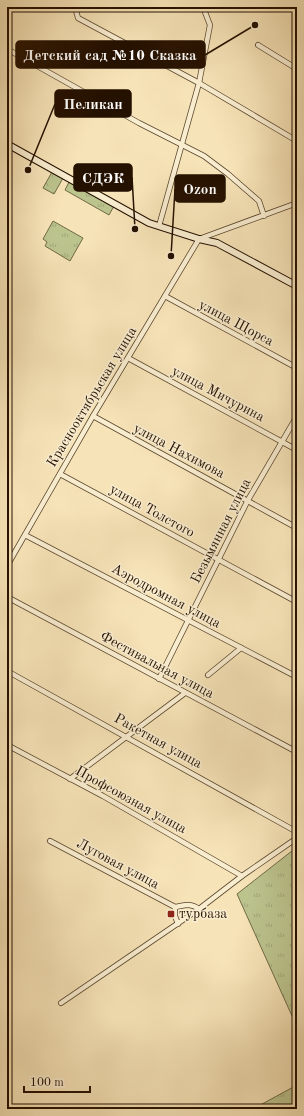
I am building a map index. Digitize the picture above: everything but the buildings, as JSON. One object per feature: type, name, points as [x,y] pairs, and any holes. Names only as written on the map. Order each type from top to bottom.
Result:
[{"type":"main road","points":[[7,145],[134,215],[159,226],[199,239],[217,243],[297,286]]},
{"type":"street","points":[[75,7],[78,18],[199,83],[297,141]]},
{"type":"street","points":[[159,226],[199,83],[210,25],[203,7]]},
{"type":"street","points":[[258,45],[297,69]]},
{"type":"street","points":[[7,49],[139,123],[204,156],[228,174],[259,201],[264,216]]},
{"type":"street","points":[[199,239],[296,204]]},
{"type":"street","name":"Краснооктябрьская улица","points":[[7,566],[93,416],[199,239]]},
{"type":"street","name":"улица Щорса","points":[[165,296],[297,368]]},
{"type":"street","name":"улица Мичурина","points":[[128,358],[297,450]]},
{"type":"street","name":"улица Нахимова","points":[[93,416],[297,528]]},
{"type":"street","name":"Безымянная улица","points":[[159,679],[248,500],[297,416]]},
{"type":"street","name":"улица Толстого","points":[[60,474],[297,602]]},
{"type":"street","name":"Аэродромная улица","points":[[25,535],[188,619],[297,678]]},
{"type":"street","name":"Фестивальная улица","points":[[7,597],[297,752]]},
{"type":"street","points":[[208,675],[241,648]]},
{"type":"street","name":"Ракетная улица","points":[[7,671],[297,832]]},
{"type":"street","points":[[70,779],[185,693]]},
{"type":"street","name":"Профсоюзная улица","points":[[7,745],[242,876]]},
{"type":"street","points":[[61,1004],[178,924],[242,876],[297,838]]},
{"type":"street","name":"Луговая улица","points":[[50,841],[175,907]]},
{"type":"street","points":[[178,924],[175,916],[175,907],[186,904],[194,905],[199,909]]},
{"type":"green space","points":[[52,172],[63,178],[54,194],[43,188]]},
{"type":"green space","points":[[69,182],[114,206],[109,215],[65,190]]},
{"type":"green space","points":[[53,221],[83,238],[70,261],[45,246],[47,242],[43,239]]},
{"type":"green space","points":[[297,847],[297,1027],[237,894]]},
{"type":"green space","points":[[297,1085],[297,1109],[253,1109]]},
{"type":"place","name":"Детский сад №10 Сказка","points":[[255,25]]},
{"type":"place","name":"Пеликан","points":[[28,170]]},
{"type":"place","name":"СДЭК","points":[[135,229]]},
{"type":"place","name":"Ozon","points":[[171,256]]},
{"type":"place","name":"турбаза","points":[[171,914]]}]
